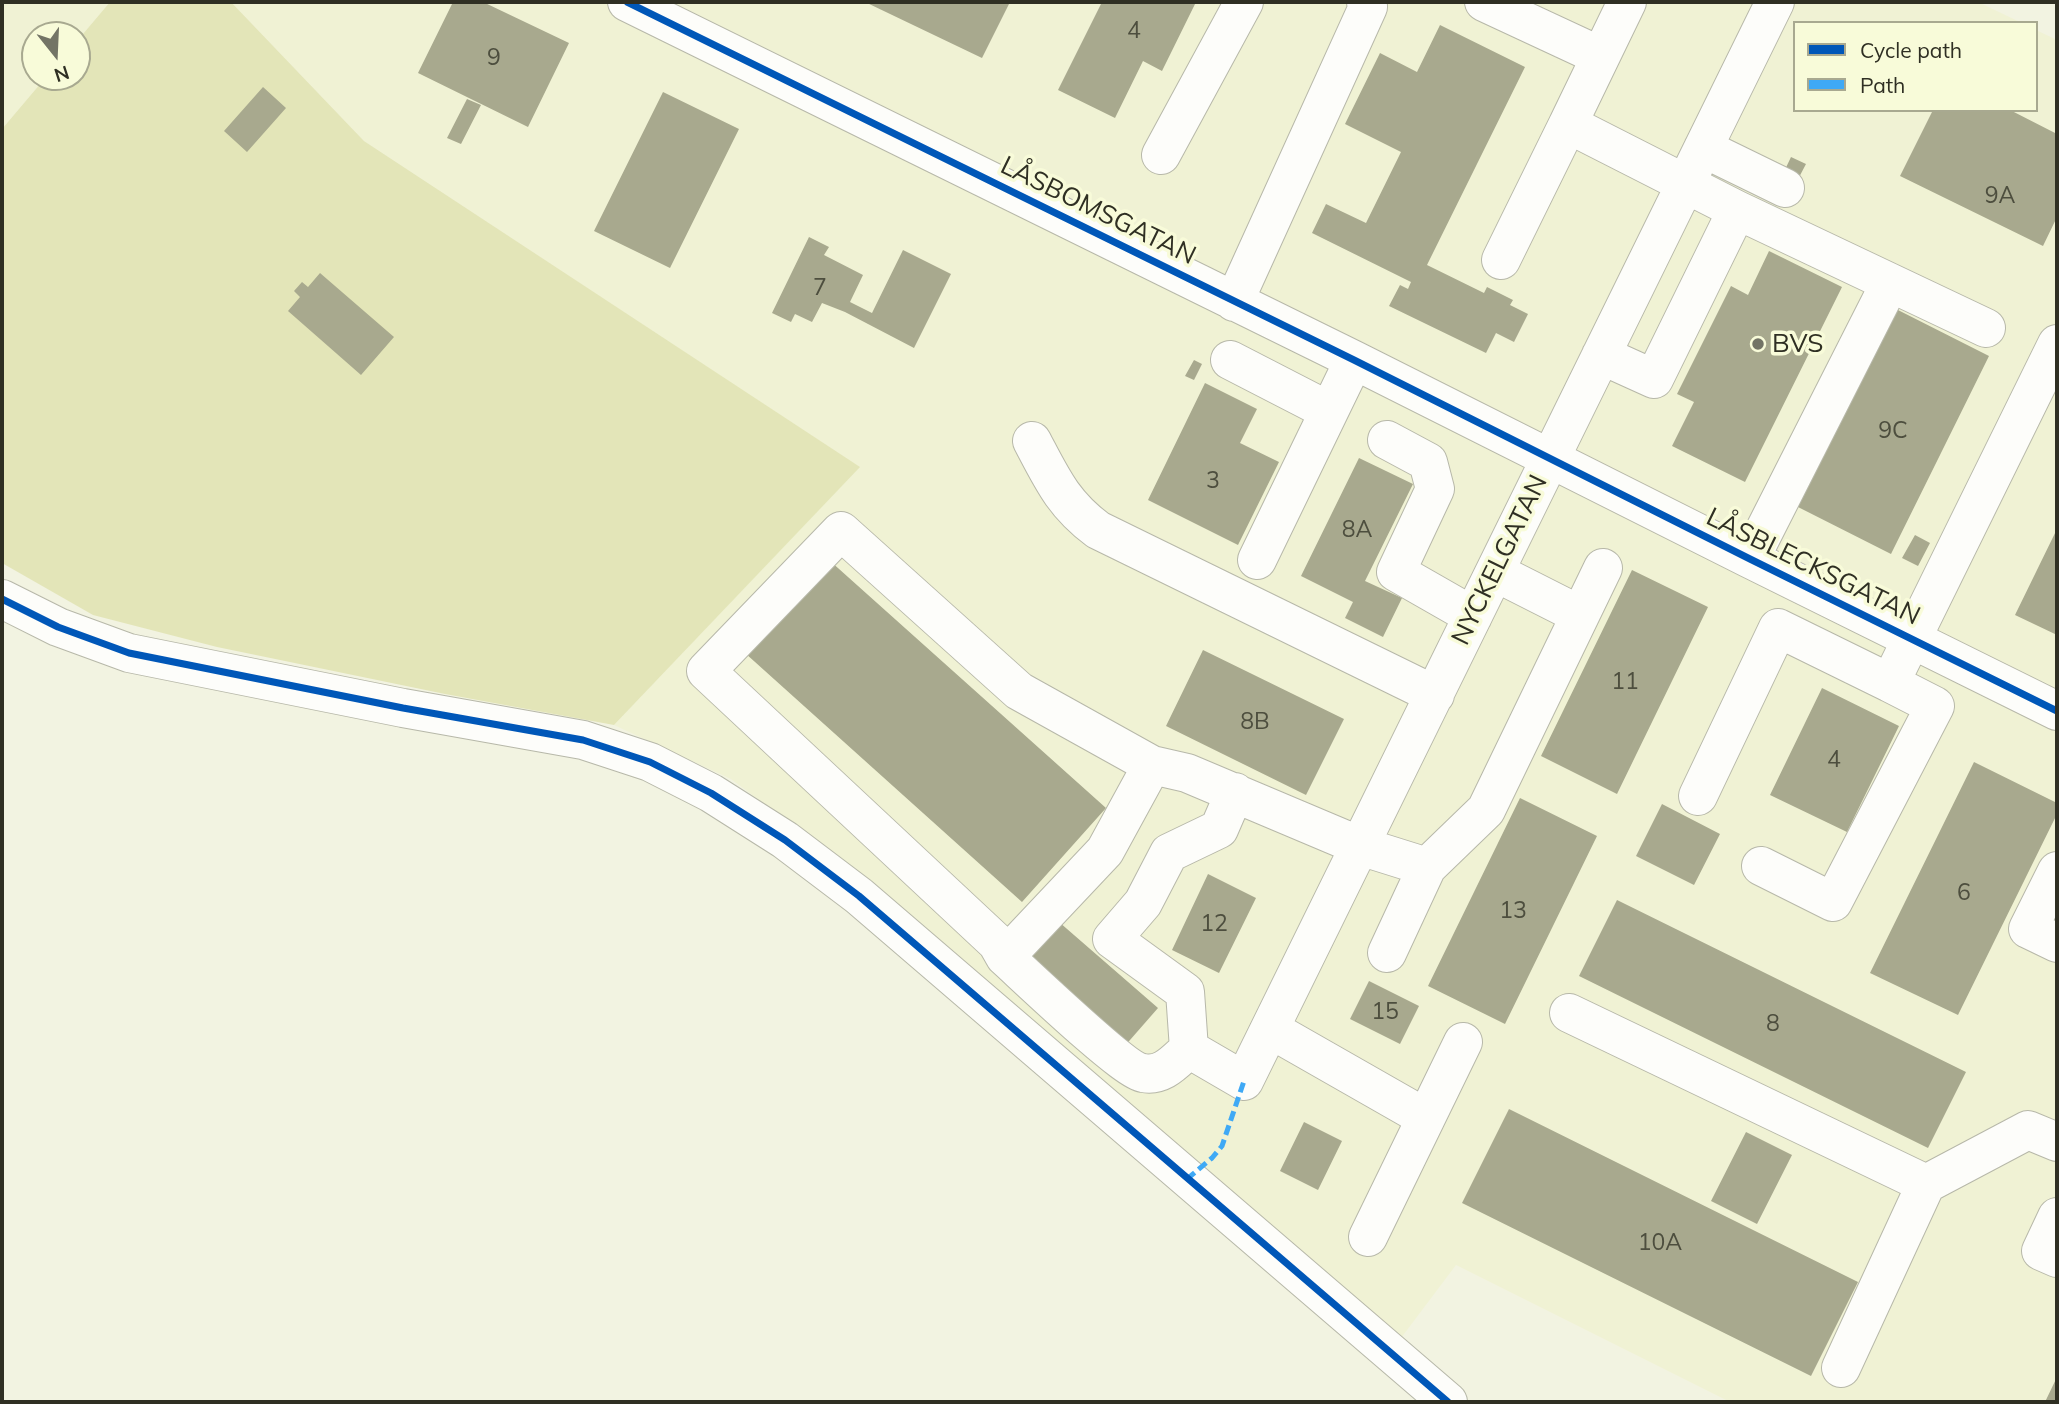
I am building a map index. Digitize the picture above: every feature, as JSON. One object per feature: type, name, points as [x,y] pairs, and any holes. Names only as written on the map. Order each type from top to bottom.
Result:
[{"type":"street","name":"LÅSBOMSGATAN","points":[[627,2],[1550,459]]},
{"type":"street","points":[[1161,155],[1244,2]]},
{"type":"street","points":[[1484,2],[1600,56]]},
{"type":"street","points":[[1501,260],[1627,2]]},
{"type":"street","name":"NYCKELGATAN","points":[[1189,1049],[1244,1081],[1775,2]]},
{"type":"street","points":[[1234,302],[1377,4]]},
{"type":"street","points":[[1567,124],[1737,210],[1986,328]]},
{"type":"street","points":[[1703,148],[1785,188]]},
{"type":"street","points":[[1601,355],[1654,379],[1737,210]]},
{"type":"street","points":[[1750,559],[1890,283]]},
{"type":"street","points":[[1890,683],[2057,344]]},
{"type":"street","points":[[1230,360],[1329,411]]},
{"type":"street","points":[[1257,560],[1354,360]]},
{"type":"street","points":[[1387,440],[1428,462],[1435,489],[1396,572],[1473,616]]},
{"type":"street","points":[[1032,441],[1056,487],[1077,514],[1098,530],[1435,695]]},
{"type":"street","name":"LÅSBLECKSGATAN","points":[[1550,459],[2057,711]]},
{"type":"street","points":[[1235,792],[1219,829],[1169,853],[1143,904],[1112,939],[1185,992],[1189,1049],[1164,1071],[1141,1073],[1117,1057],[1005,957],[996,943],[706,671],[841,531],[1019,691],[1152,765],[1187,773],[1235,792],[1360,846],[1427,867]]},
{"type":"street","points":[[1388,953],[1427,867],[1486,810],[1602,568]]},
{"type":"street","points":[[1494,572],[1580,615]]},
{"type":"street","points":[[2,599],[58,627],[129,653],[402,708],[583,740],[650,762],[711,793],[785,840],[859,896],[1448,1402]]},
{"type":"street","points":[[1698,796],[1778,628],[1935,706],[1833,902],[1761,866]]},
{"type":"street","points":[[1005,957],[1105,851],[1152,765]]},
{"type":"street","points":[[2057,872],[2028,929],[2057,943]]},
{"type":"street","points":[[1569,1013],[1926,1184]]},
{"type":"street","points":[[1270,1029],[1426,1118]]},
{"type":"street","points":[[1368,1237],[1463,1042]]},
{"type":"street","points":[[1841,1368],[1926,1184],[2028,1130],[2057,1142]]},
{"type":"street","points":[[2049,1254],[2057,1217]]},
{"type":"shaded area","points":[[2,2],[110,2],[91,24],[91,21],[21,21],[21,91],[34,91],[2,129]]},
{"type":"shaded area","points":[[110,2],[231,2],[364,141],[860,467],[614,725],[445,694],[217,647],[93,615],[2,563],[2,129],[34,91],[91,91],[91,24]]},
{"type":"shaded area","points":[[231,2],[1978,2],[2018,21],[1793,21],[1793,112],[2038,112],[2038,31],[2057,40],[2057,1402],[1730,1402],[1456,1265],[1398,1342],[853,871],[731,779],[614,725],[859,467],[364,141]]},
{"type":"building","points":[[453,2],[483,2],[569,43],[528,127],[418,73]]},
{"type":"building","points":[[865,2],[1010,2],[982,58]]},
{"type":"building","points":[[1102,2],[1196,2],[1162,71],[1143,61],[1115,118],[1058,90]]},
{"type":"building","points":[[1440,25],[1525,67],[1427,265],[1484,293],[1487,287],[1513,300],[1510,305],[1528,314],[1514,342],[1496,333],[1486,353],[1389,306],[1400,285],[1408,289],[1411,282],[1312,233],[1326,204],[1366,223],[1401,152],[1345,124],[1380,53],[1417,72]]},
{"type":"building","points":[[263,87],[286,108],[247,152],[224,131]]},
{"type":"building","points":[[663,92],[739,129],[670,268],[594,231]]},
{"type":"building","points":[[467,99],[481,105],[461,144],[447,138]]},
{"type":"building","points":[[1932,112],[2014,112],[2057,134],[2057,217],[2043,246],[1900,176]]},
{"type":"building","points":[[1791,157],[1806,164],[1796,183],[1782,176]]},
{"type":"building","points":[[809,237],[829,247],[824,255],[863,275],[850,302],[872,313],[903,250],[951,274],[914,348],[822,303],[812,322],[795,314],[791,322],[772,313]]},
{"type":"building","name":"BVS","points":[[1769,251],[1842,287],[1745,482],[1672,446],[1694,402],[1677,394],[1731,286],[1748,295]]},
{"type":"building","points":[[320,273],[394,337],[361,375],[288,311],[300,297],[294,291],[302,282],[308,287]]},
{"type":"building","points":[[1894,308],[1989,356],[1891,554],[1796,506]]},
{"type":"building","points":[[1194,360],[1202,364],[1194,380],[1185,376]]},
{"type":"building","points":[[1205,383],[1257,409],[1240,443],[1279,462],[1238,545],[1148,500]]},
{"type":"building","points":[[1359,458],[1413,484],[1365,581],[1402,598],[1383,637],[1345,618],[1353,602],[1301,576]]},
{"type":"building","points":[[2057,529],[2057,635],[2015,615]]},
{"type":"building","points":[[1915,535],[1930,543],[1918,566],[1902,558]]},
{"type":"building","points":[[829,560],[1106,808],[1022,902],[745,653]]},
{"type":"building","points":[[1632,570],[1708,607],[1617,794],[1541,756]]},
{"type":"building","points":[[1203,650],[1344,719],[1306,795],[1166,726]]},
{"type":"building","points":[[1822,688],[1899,726],[1847,832],[1770,795]]},
{"type":"building","points":[[1974,762],[2057,803],[2057,814],[1958,1015],[1870,973]]},
{"type":"building","points":[[1520,798],[1597,836],[1505,1024],[1428,986]]},
{"type":"building","points":[[1662,804],[1720,834],[1694,885],[1636,856]]},
{"type":"building","points":[[1208,874],[1256,898],[1219,973],[1172,950]]},
{"type":"building","points":[[1617,900],[1966,1072],[1928,1148],[1579,976]]},
{"type":"building","points":[[1059,922],[1158,1008],[1123,1048],[1024,963]]},
{"type":"building","points":[[1369,981],[1419,1006],[1400,1044],[1350,1019]]},
{"type":"building","points":[[1509,1109],[1858,1282],[1811,1376],[1462,1203]]},
{"type":"building","points":[[1304,1122],[1342,1141],[1318,1190],[1280,1171]]},
{"type":"building","points":[[1746,1132],[1792,1155],[1757,1224],[1711,1201]]},
{"type":"building","points":[[2057,1377],[2057,1402],[2045,1402]]},
{"type":"marked path","points":[[1187,1179],[1222,1146],[1244,1081]]},
{"type":"cycle path","points":[[627,2],[1354,360],[2057,711]]},
{"type":"cycle path","points":[[2,599],[58,627],[129,653],[403,708],[583,740],[650,762],[711,793],[785,840],[859,896],[1448,1402]]},
{"type":"place","name":"BVS","points":[[1758,344]]}]
